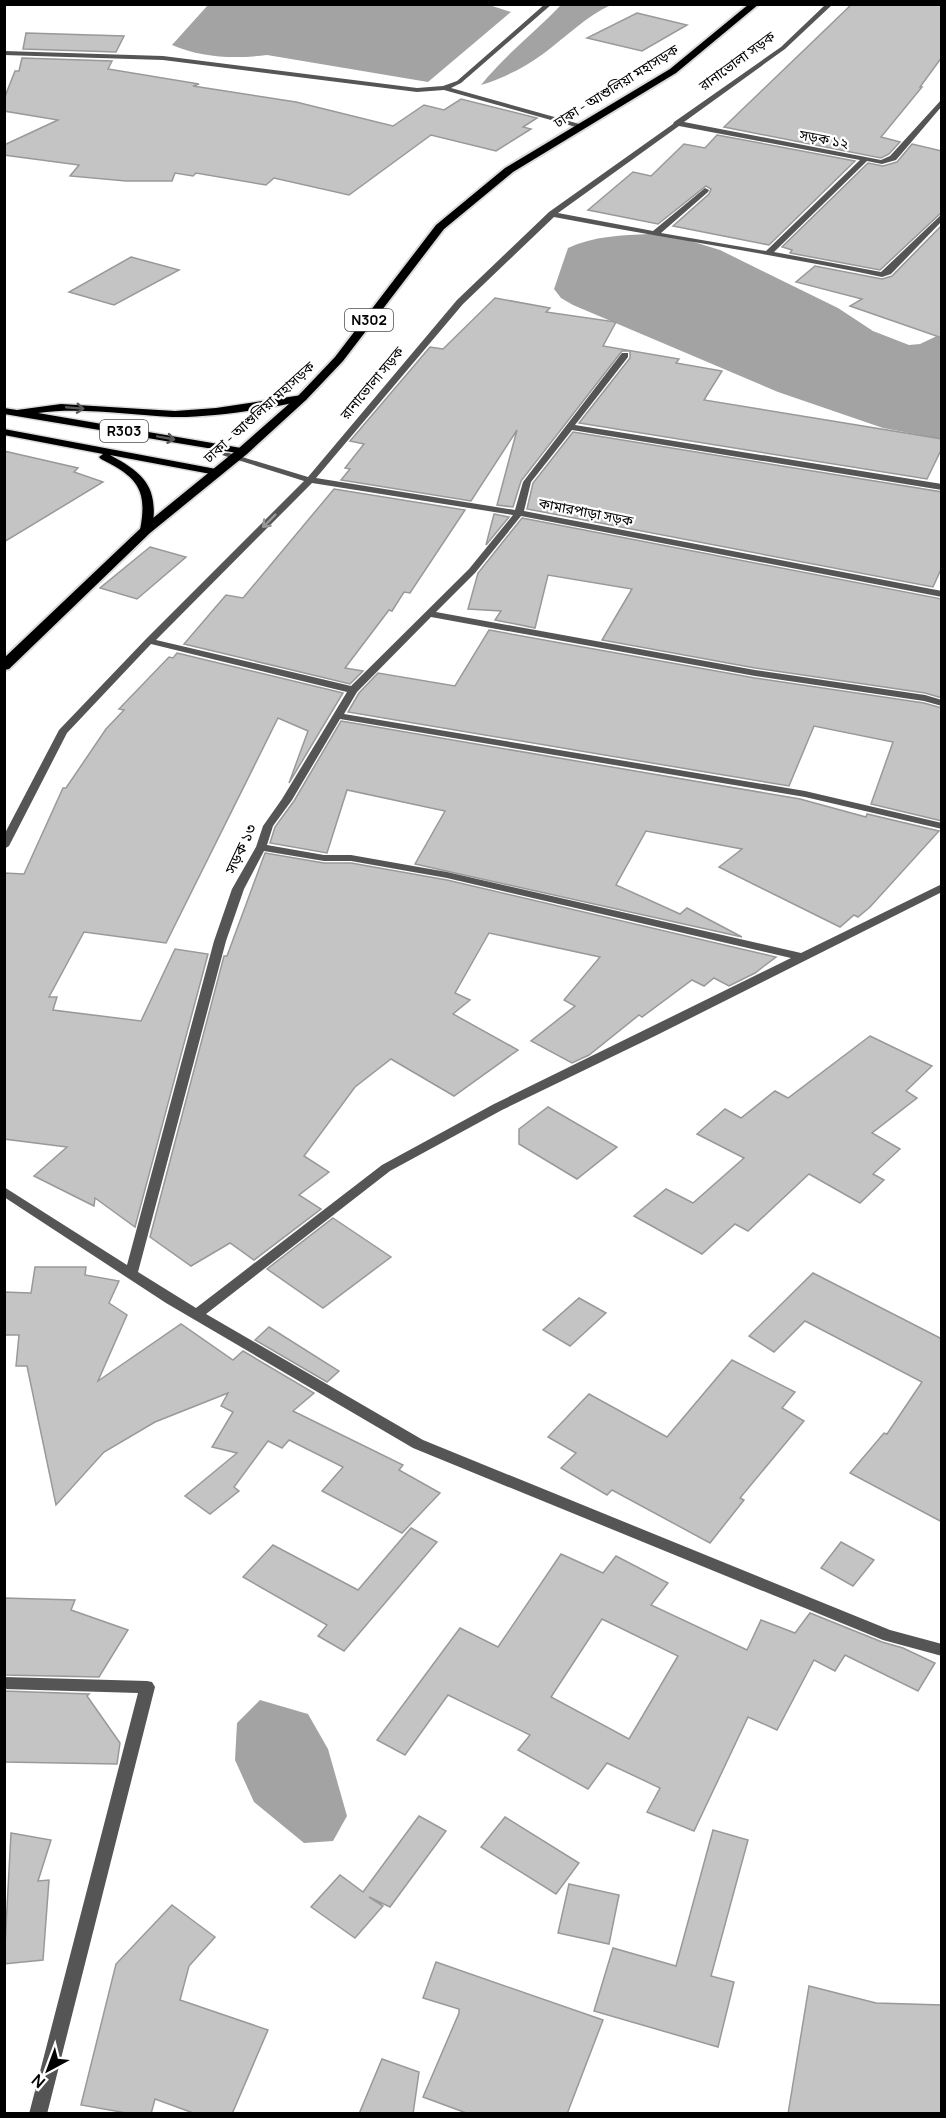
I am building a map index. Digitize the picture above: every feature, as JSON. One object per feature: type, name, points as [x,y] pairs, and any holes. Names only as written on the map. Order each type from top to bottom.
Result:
[{"type":"highway","name":"ঢাকা - আশুলিয়া মহাসড়ক","points":[[4,666],[146,530],[243,451],[302,398],[339,358],[440,227],[509,170],[673,71],[755,4]]},
{"type":"main road","points":[[17,412],[61,407],[176,414],[216,411],[302,398]]},
{"type":"main road","name":"R303","points":[[4,411],[243,451]]},
{"type":"main road","name":"R303","points":[[4,432],[216,472]]},
{"type":"main road","points":[[83,447],[122,465],[139,478],[149,493],[150,512],[146,530]]},
{"type":"street","points":[[4,53],[163,58],[417,90],[444,88],[459,82],[549,4]]},
{"type":"street","name":"রানাভোলা সড়ক","points":[[4,846],[63,732],[149,641],[310,480],[460,302],[552,214],[783,48],[830,4]]},
{"type":"street","points":[[444,88],[580,127]]},
{"type":"street","name":"সড়ক ১২","points":[[676,123],[882,162],[893,158],[942,101]]},
{"type":"street","points":[[767,254],[865,159]]},
{"type":"street","points":[[655,234],[705,190]]},
{"type":"street","points":[[552,214],[882,275],[888,272],[942,216]]},
{"type":"street","points":[[519,513],[527,482],[625,355]]},
{"type":"street","points":[[569,427],[942,487]]},
{"type":"street","name":"কামারপাড়া সড়ক","points":[[226,455],[310,480],[519,513],[942,594]]},
{"type":"street","name":"সড়ক ১৩","points":[[131,1274],[220,941],[238,889],[261,847],[268,826],[287,800],[352,690],[472,571],[519,513]]},
{"type":"street","points":[[430,614],[755,673],[925,698],[942,703]]},
{"type":"street","points":[[149,641],[352,690]]},
{"type":"street","points":[[338,716],[805,794],[942,826]]},
{"type":"street","points":[[261,847],[324,858],[351,858],[447,875],[802,957]]},
{"type":"street","points":[[196,1315],[386,1168],[498,1107],[942,887]]},
{"type":"street","points":[[4,1191],[196,1315],[418,1444],[888,1636],[942,1650]]},
{"type":"street","points":[[4,1683],[147,1687],[38,2114]]},
{"type":"shaded area","points":[[486,4],[511,12],[428,82],[267,55],[231,57],[207,55],[172,45],[208,5]]},
{"type":"shaded area","points":[[561,5],[611,5],[584,21],[528,64],[481,85],[500,64]]},
{"type":"shaded area","points":[[649,234],[674,236],[720,250],[838,308],[873,331],[909,345],[920,344],[941,334],[941,439],[883,428],[778,392],[573,305],[561,298],[554,289],[568,248],[598,239]]},
{"type":"shaded area","points":[[260,1700],[308,1714],[328,1749],[347,1816],[333,1841],[304,1843],[254,1802],[235,1760],[237,1723]]},
{"type":"building","points":[[852,4],[942,4],[942,57],[920,87],[922,87],[881,137],[900,142],[889,154],[881,158],[724,127]]},
{"type":"building","points":[[637,13],[687,25],[642,51],[587,38]]},
{"type":"building","points":[[26,33],[124,36],[116,52],[23,49]]},
{"type":"building","points":[[22,58],[112,61],[108,69],[199,84],[193,86],[296,102],[393,126],[424,105],[444,110],[461,99],[537,118],[523,127],[531,129],[496,151],[431,135],[349,195],[274,178],[266,185],[196,173],[193,176],[175,173],[172,181],[126,181],[70,176],[79,165],[4,155],[4,145],[58,120],[4,111],[4,99],[15,71],[19,71]]},
{"type":"building","points":[[717,135],[855,161],[769,245],[673,226],[709,194],[711,189],[706,186],[658,224],[588,210],[633,172],[651,176],[684,144],[705,148]]},
{"type":"building","points":[[912,144],[942,151],[942,212],[880,270],[790,253],[792,250],[782,247],[868,163],[883,166],[897,162]]},
{"type":"building","points":[[942,225],[942,338],[850,306],[862,299],[796,282],[815,266],[882,279],[892,276]]},
{"type":"building","points":[[131,257],[179,270],[114,305],[69,292]]},
{"type":"building","points":[[495,298],[550,308],[546,312],[616,322],[603,346],[679,359],[676,363],[722,371],[704,400],[942,439],[942,448],[927,479],[579,423],[630,358],[630,351],[622,351],[521,481],[513,507],[497,505],[517,430],[471,501],[341,480],[350,469],[345,468],[364,444],[350,441],[430,347],[443,349]]},
{"type":"building","points":[[573,432],[942,492],[942,567],[933,587],[527,509],[533,483]]},
{"type":"building","points":[[4,451],[78,468],[74,472],[103,482],[4,542]]},
{"type":"building","points":[[334,489],[465,510],[410,593],[404,592],[392,611],[389,610],[345,668],[363,671],[350,684],[184,644],[226,595],[243,598]]},
{"type":"building","points":[[494,514],[509,517],[486,545]]},
{"type":"building","points":[[522,518],[942,599],[942,698],[925,693],[755,668],[602,640],[632,589],[548,575],[535,628],[495,620],[501,611],[468,609],[478,573]]},
{"type":"building","points":[[150,547],[186,557],[137,599],[100,588]]},
{"type":"building","points":[[489,630],[755,678],[924,703],[942,708],[942,821],[871,804],[893,742],[814,726],[789,786],[348,712],[359,693],[378,673],[455,686]]},
{"type":"building","points":[[177,653],[343,693],[289,783],[308,731],[278,718],[166,943],[84,932],[49,997],[57,997],[53,1010],[141,1021],[175,949],[208,954],[135,1227],[95,1198],[94,1206],[34,1176],[67,1147],[4,1139],[4,873],[24,874],[63,788],[66,788],[106,729],[124,710],[119,709],[169,657],[173,658]]},
{"type":"building","points":[[341,721],[800,799],[866,817],[867,814],[939,831],[870,907],[858,917],[854,915],[840,927],[719,867],[742,849],[646,831],[616,885],[680,914],[687,908],[742,937],[415,864],[445,811],[347,790],[327,853],[270,843],[275,827],[294,801]]},
{"type":"building","points":[[265,853],[324,863],[351,863],[447,880],[776,957],[755,973],[729,986],[714,978],[704,986],[692,980],[642,1017],[639,1015],[589,1055],[572,1063],[531,1041],[575,1006],[564,1000],[600,957],[489,933],[455,993],[470,1000],[453,1014],[518,1050],[454,1096],[391,1059],[355,1087],[304,1156],[329,1172],[299,1195],[321,1209],[254,1260],[230,1243],[191,1266],[150,1237],[224,956],[227,956]]},
{"type":"building","points":[[870,1036],[932,1066],[906,1091],[917,1098],[872,1133],[900,1149],[873,1174],[884,1180],[860,1203],[809,1174],[748,1231],[735,1224],[702,1254],[634,1216],[666,1189],[693,1203],[744,1158],[697,1134],[725,1109],[741,1118],[775,1091],[788,1098]]},
{"type":"building","points":[[548,1107],[617,1147],[577,1179],[519,1144],[519,1129]]},
{"type":"building","points":[[333,1218],[391,1257],[323,1308],[267,1269]]},
{"type":"building","points":[[35,1267],[86,1267],[85,1275],[119,1281],[109,1303],[127,1315],[98,1381],[181,1324],[233,1360],[243,1351],[314,1393],[293,1411],[403,1465],[399,1470],[440,1493],[402,1533],[322,1491],[343,1467],[289,1440],[282,1448],[268,1441],[234,1487],[239,1491],[210,1514],[185,1496],[237,1453],[212,1447],[233,1412],[221,1406],[228,1393],[155,1422],[104,1452],[56,1505],[27,1366],[16,1366],[19,1335],[4,1335],[4,1292],[31,1293]]},
{"type":"building","points":[[813,1273],[942,1339],[942,1522],[850,1473],[884,1433],[887,1434],[922,1382],[805,1321],[774,1352],[749,1336]]},
{"type":"building","points":[[579,1298],[606,1313],[570,1346],[543,1330]]},
{"type":"building","points":[[269,1327],[339,1371],[327,1382],[255,1340]]},
{"type":"building","points":[[732,1360],[795,1392],[782,1408],[804,1421],[740,1498],[744,1500],[710,1543],[612,1490],[607,1495],[561,1468],[576,1453],[548,1437],[589,1394],[667,1437]]},
{"type":"building","points":[[411,1528],[437,1542],[344,1651],[318,1636],[327,1625],[243,1577],[273,1545],[358,1590]]},
{"type":"building","points":[[841,1542],[874,1560],[853,1586],[821,1568]]},
{"type":"building","points":[[561,1554],[603,1573],[616,1556],[668,1583],[651,1605],[747,1650],[761,1620],[795,1633],[810,1613],[903,1648],[935,1663],[918,1691],[845,1655],[835,1671],[814,1660],[777,1730],[748,1717],[694,1831],[647,1812],[660,1788],[607,1763],[588,1789],[518,1750],[530,1735],[448,1695],[405,1755],[377,1740],[460,1628],[498,1647]],"holes":[[[602,1619],[678,1656],[629,1739],[551,1697]]]},
{"type":"building","points":[[4,1598],[75,1600],[71,1610],[128,1630],[99,1677],[4,1675]]},
{"type":"building","points":[[4,1691],[89,1694],[87,1696],[120,1743],[117,1764],[4,1762]]},
{"type":"building","points":[[419,1816],[446,1831],[390,1907],[369,1897],[383,1906],[355,1938],[311,1907],[340,1875],[363,1892]]},
{"type":"building","points":[[505,1817],[579,1863],[556,1894],[481,1847]]},
{"type":"building","points":[[713,1830],[748,1840],[711,1976],[734,1982],[718,2047],[594,2011],[613,1948],[676,1966]]},
{"type":"building","points":[[11,1833],[51,1840],[38,1881],[49,1880],[43,1960],[4,1964]]},
{"type":"building","points":[[569,1884],[619,1895],[609,1944],[558,1933]]},
{"type":"building","points":[[172,1905],[215,1937],[189,1966],[180,2000],[268,2030],[232,2114],[196,2114],[155,2099],[151,2114],[132,2114],[81,2105],[116,1964]]},
{"type":"building","points":[[436,1962],[603,2020],[567,2114],[469,2114],[423,2097],[459,2013],[459,2009],[423,1998]]},
{"type":"building","points":[[809,1986],[876,2003],[942,2005],[942,2114],[788,2114]]},
{"type":"building","points":[[382,2059],[419,2072],[413,2114],[359,2114]]}]
